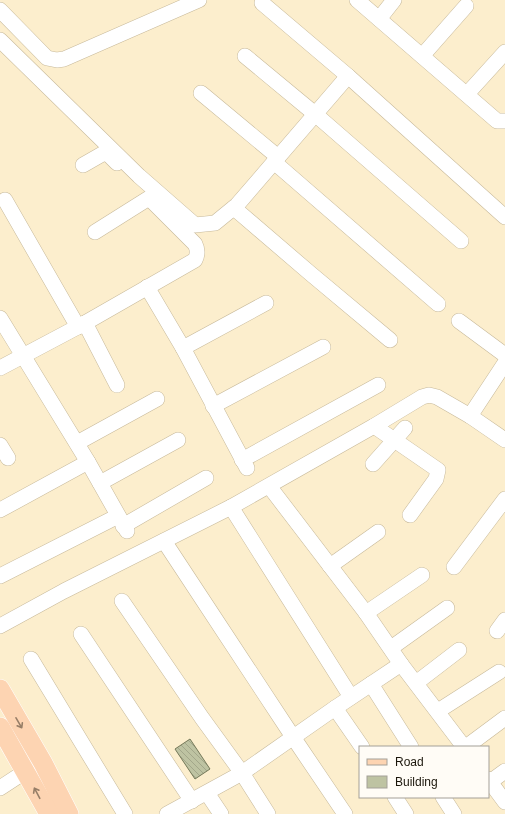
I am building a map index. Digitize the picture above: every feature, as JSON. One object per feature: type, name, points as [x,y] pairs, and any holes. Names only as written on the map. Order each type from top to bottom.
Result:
[{"type":"main road","points":[[0,689],[43,763],[69,814]]},
{"type":"main road","points":[[0,727],[49,814]]},
{"type":"street","points":[[0,10],[47,58],[57,60],[64,59],[199,0]]},
{"type":"street","points":[[357,0],[497,121],[505,121]]},
{"type":"street","points":[[379,19],[394,0]]},
{"type":"street","points":[[262,3],[348,76],[505,218]]},
{"type":"street","points":[[422,56],[466,6]]},
{"type":"street","points":[[0,40],[115,157],[149,198],[195,244],[198,250],[195,260],[82,325],[0,368]]},
{"type":"street","points":[[467,94],[505,52]]},
{"type":"street","points":[[245,56],[316,114],[461,241]]},
{"type":"street","points":[[83,165],[104,153],[115,157],[195,225],[215,223],[234,208],[348,76]]},
{"type":"street","points":[[201,93],[438,304]]},
{"type":"street","points":[[95,232],[149,198]]},
{"type":"street","points":[[5,200],[117,385]]},
{"type":"street","points":[[234,208],[390,340]]},
{"type":"street","points":[[147,287],[183,348],[245,464],[378,385]]},
{"type":"street","points":[[183,348],[266,303]]},
{"type":"street","points":[[0,318],[77,443],[123,524]]},
{"type":"street","points":[[459,321],[505,355]]},
{"type":"street","points":[[213,406],[323,347]]},
{"type":"street","points":[[470,416],[505,363]]},
{"type":"street","points":[[0,626],[64,591],[231,507],[422,397],[429,395],[437,398],[470,416],[505,440]]},
{"type":"street","points":[[77,443],[157,399]]},
{"type":"street","points":[[374,426],[438,470],[436,479],[410,514]]},
{"type":"street","points":[[373,464],[405,428]]},
{"type":"street","points":[[100,483],[178,440]]},
{"type":"street","points":[[0,445],[8,458]]},
{"type":"street","points":[[0,510],[88,462]]},
{"type":"street","points":[[0,576],[123,524],[206,478]]},
{"type":"street","points":[[269,486],[366,613],[401,664],[464,746]]},
{"type":"street","points":[[454,567],[505,498]]},
{"type":"street","points":[[231,507],[351,697]]},
{"type":"street","points":[[330,566],[378,532]]},
{"type":"street","points":[[164,541],[293,738],[346,814]]},
{"type":"street","points":[[366,613],[422,575]]},
{"type":"street","points":[[122,602],[242,773],[268,814]]},
{"type":"street","points":[[391,648],[447,608]]},
{"type":"street","points":[[81,634],[192,801]]},
{"type":"street","points":[[416,683],[459,650]]},
{"type":"street","points":[[31,659],[124,814]]},
{"type":"street","points":[[168,814],[242,773],[401,664]]},
{"type":"street","points":[[438,711],[499,672]]},
{"type":"street","points":[[371,684],[410,746]]},
{"type":"street","points":[[336,708],[361,746]]},
{"type":"street","points":[[466,746],[505,718]]},
{"type":"street","points":[[0,788],[26,771],[43,763]]},
{"type":"street","points":[[505,771],[489,780],[505,802]]},
{"type":"street","points":[[208,792],[221,814]]},
{"type":"street","points":[[396,798],[406,814]]},
{"type":"street","points":[[444,798],[454,814]]},
{"type":"building","points":[[190,739],[210,769],[195,779],[175,749]]}]
